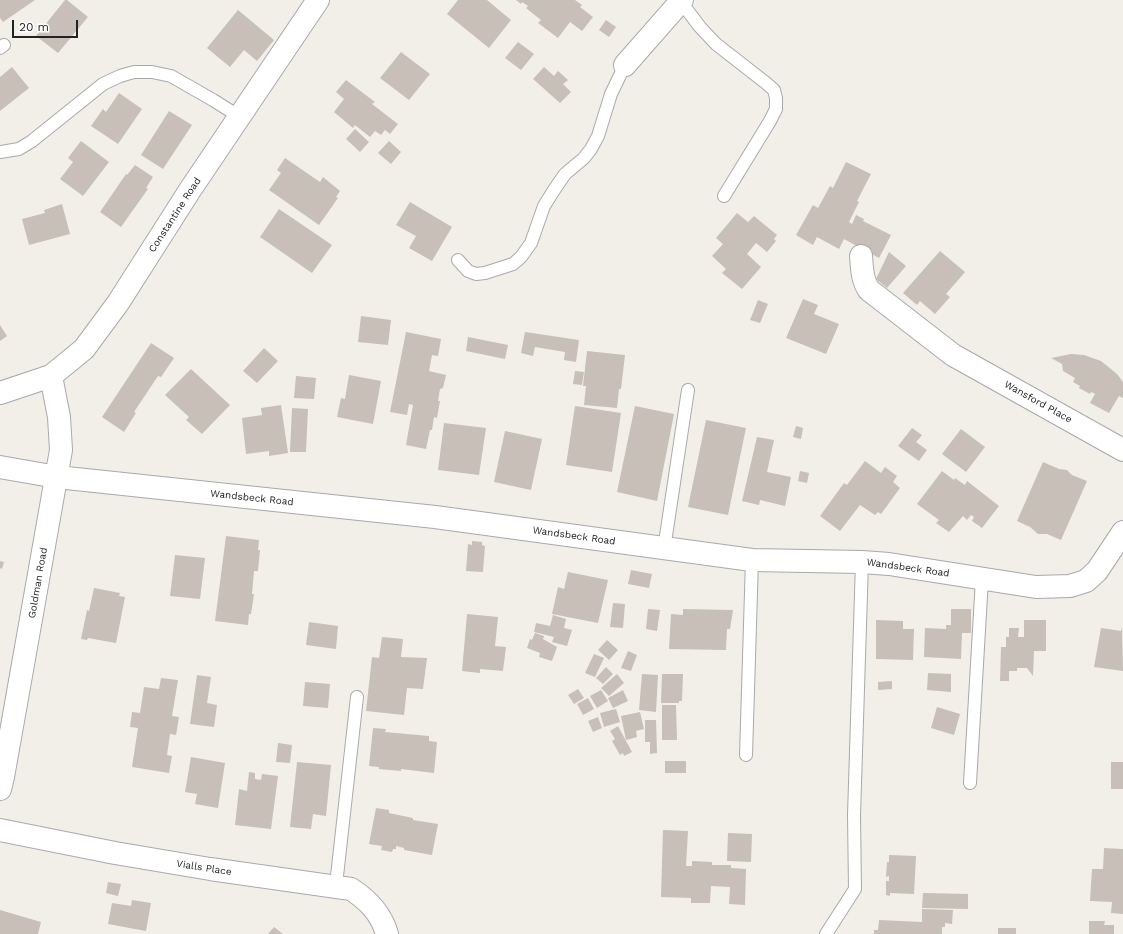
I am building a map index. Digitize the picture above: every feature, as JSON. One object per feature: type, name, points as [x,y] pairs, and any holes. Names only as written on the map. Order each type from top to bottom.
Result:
[{"type":"street","name":"Constantine Road","points":[[0,393],[51,376],[84,349],[118,304],[190,190],[318,0]]},
{"type":"street","points":[[625,65],[681,1]]},
{"type":"street","name":"Wansford Place","points":[[861,256],[864,284],[869,290],[953,355],[1123,450]]},
{"type":"street","name":"Goldman Road","points":[[0,789],[61,450],[59,417],[51,376]]},
{"type":"street","name":"Wandsbeck Road","points":[[0,467],[57,477],[435,517],[752,560],[862,562],[889,564],[1036,587],[1070,586],[1086,581],[1097,571],[1123,532]]},
{"type":"street","name":"Vialls Place","points":[[0,830],[114,853],[210,869],[336,885],[351,889],[365,898],[378,912],[387,934]]},
{"type":"lane","points":[[681,1],[700,27],[716,44],[774,90],[776,98],[776,109],[770,122],[724,196]]},
{"type":"lane","points":[[458,260],[468,271],[476,274],[485,273],[513,264],[521,257],[531,243],[544,206],[554,190],[565,174],[584,158],[591,149],[598,136],[611,94],[625,65]]},
{"type":"lane","points":[[0,152],[19,149],[32,141],[103,84],[120,76],[134,72],[152,72],[171,76],[240,117]]},
{"type":"lane","points":[[664,549],[688,390]]},
{"type":"lane","points":[[746,755],[752,560]]},
{"type":"lane","points":[[826,934],[854,889],[854,815],[862,562]]},
{"type":"lane","points":[[970,783],[982,579]]},
{"type":"lane","points":[[336,885],[357,697]]},
{"type":"building","points":[[0,0],[35,0],[3,22],[0,18]]},
{"type":"building","points":[[65,0],[88,17],[58,53],[36,36]]},
{"type":"building","points":[[458,0],[487,0],[511,20],[489,48],[447,14]]},
{"type":"building","points":[[516,0],[575,0],[582,5],[580,7],[593,17],[582,31],[570,22],[558,38],[538,23],[541,20],[526,8],[528,6],[522,2],[521,4]]},
{"type":"building","points":[[238,10],[274,40],[257,61],[244,50],[230,67],[207,48]]},
{"type":"building","points":[[606,20],[616,27],[609,37],[599,30]]},
{"type":"building","points":[[518,42],[534,54],[521,70],[505,58]]},
{"type":"building","points":[[401,52],[430,74],[409,100],[380,78]]},
{"type":"building","points":[[12,67],[29,88],[0,111],[0,77]]},
{"type":"building","points":[[544,67],[554,76],[558,71],[568,80],[563,84],[571,92],[560,103],[533,79]]},
{"type":"building","points":[[346,80],[375,102],[372,104],[398,124],[390,134],[385,130],[381,135],[375,131],[370,137],[355,125],[353,128],[334,112],[344,99],[336,92]]},
{"type":"building","points":[[119,93],[142,109],[118,144],[91,126],[103,109],[106,112]]},
{"type":"building","points":[[169,111],[192,125],[163,169],[141,155]]},
{"type":"building","points":[[355,129],[369,142],[360,152],[346,139]]},
{"type":"building","points":[[81,141],[109,162],[83,196],[60,179],[73,162],[68,158]]},
{"type":"building","points":[[389,141],[401,152],[391,164],[378,153]]},
{"type":"building","points":[[285,158],[320,182],[323,177],[340,191],[336,197],[338,198],[319,225],[269,190],[281,173],[277,170]]},
{"type":"building","points":[[846,162],[871,174],[857,201],[859,202],[849,222],[852,224],[856,215],[864,219],[863,221],[891,235],[879,258],[844,239],[839,249],[817,237],[813,245],[796,235],[813,205],[818,208],[830,186],[833,188]]},
{"type":"building","points":[[135,165],[153,177],[146,188],[148,189],[121,227],[100,212],[126,174],[127,175]]},
{"type":"building","points":[[410,202],[452,227],[432,261],[409,248],[416,236],[396,225]]},
{"type":"building","points":[[62,204],[70,234],[29,245],[22,219],[45,213],[44,210]]},
{"type":"building","points":[[279,209],[332,245],[312,273],[260,237]]},
{"type":"building","points":[[737,213],[748,222],[754,216],[777,235],[774,239],[776,241],[767,252],[756,243],[747,254],[761,267],[742,289],[722,273],[726,269],[712,256],[723,244],[716,238]]},
{"type":"building","points":[[940,251],[965,272],[946,294],[950,297],[935,314],[920,301],[917,305],[903,293]]},
{"type":"building","points":[[889,252],[906,266],[887,288],[876,279]]},
{"type":"building","points":[[803,299],[818,305],[814,314],[839,324],[826,354],[786,338]]},
{"type":"building","points":[[758,300],[768,304],[760,323],[750,320]]},
{"type":"building","points":[[361,316],[391,320],[388,345],[358,342]]},
{"type":"building","points":[[0,325],[7,336],[0,341]]},
{"type":"building","points":[[406,332],[441,339],[438,356],[432,355],[429,371],[446,375],[443,388],[440,389],[438,401],[440,401],[437,418],[434,417],[432,430],[430,430],[426,449],[406,445],[413,405],[409,404],[407,415],[390,412]]},
{"type":"building","points":[[525,332],[579,340],[576,362],[564,360],[565,352],[535,347],[533,356],[521,353]]},
{"type":"building","points":[[468,337],[508,345],[505,359],[466,351]]},
{"type":"building","points":[[151,343],[174,358],[161,377],[158,376],[134,412],[136,413],[124,432],[102,417]]},
{"type":"building","points":[[264,348],[278,361],[257,383],[243,371]]},
{"type":"building","points":[[587,351],[625,355],[617,408],[584,405],[586,386],[583,386]]},
{"type":"building","points":[[1071,354],[1084,355],[1101,361],[1117,374],[1123,382],[1123,398],[1119,396],[1109,413],[1090,403],[1095,394],[1091,392],[1090,394],[1079,388],[1080,386],[1073,382],[1075,378],[1063,371],[1062,364],[1051,358]]},
{"type":"building","points":[[191,369],[230,405],[202,434],[186,420],[189,417],[165,395]]},
{"type":"building","points":[[575,371],[584,372],[582,385],[573,384]]},
{"type":"building","points":[[349,375],[381,381],[373,424],[337,417],[341,398],[345,399]]},
{"type":"building","points":[[296,376],[316,378],[314,399],[294,398]]},
{"type":"building","points":[[281,405],[288,453],[269,456],[269,451],[246,454],[242,418],[262,415],[261,408]]},
{"type":"building","points":[[575,406],[621,413],[612,472],[566,465]]},
{"type":"building","points":[[635,406],[674,414],[657,501],[617,492]]},
{"type":"building","points":[[292,408],[308,409],[306,452],[290,452]]},
{"type":"building","points":[[706,420],[746,428],[728,515],[688,507]]},
{"type":"building","points":[[444,423],[486,428],[479,475],[438,470]]},
{"type":"building","points":[[796,426],[803,428],[801,439],[793,437]]},
{"type":"building","points":[[912,428],[922,435],[916,442],[927,450],[919,461],[898,446]]},
{"type":"building","points":[[961,429],[985,447],[966,472],[942,454]]},
{"type":"building","points":[[505,431],[542,439],[531,490],[494,482]]},
{"type":"building","points":[[757,437],[774,440],[767,472],[791,477],[785,506],[760,500],[759,505],[742,501]]},
{"type":"building","points":[[865,461],[881,473],[885,467],[897,476],[893,482],[900,488],[881,514],[878,512],[875,515],[860,505],[840,531],[820,516],[844,483],[847,485]]},
{"type":"building","points":[[1043,462],[1059,469],[1067,470],[1072,475],[1087,481],[1061,540],[1047,534],[1038,534],[1030,527],[1017,521]]},
{"type":"building","points":[[800,471],[809,473],[807,483],[798,481]]},
{"type":"building","points":[[942,471],[954,480],[955,478],[965,485],[967,481],[999,506],[982,528],[972,521],[974,517],[971,515],[967,520],[963,516],[949,532],[936,523],[939,520],[917,504]]},
{"type":"building","points":[[226,536],[259,540],[258,550],[260,550],[258,571],[254,571],[252,594],[254,594],[248,625],[215,621]]},
{"type":"building","points":[[472,541],[482,542],[482,545],[485,546],[483,572],[466,571],[468,544],[472,545]]},
{"type":"building","points":[[175,555],[205,558],[200,599],[170,596]]},
{"type":"building","points":[[0,561],[4,562],[2,569],[0,568]]},
{"type":"building","points":[[631,570],[652,574],[649,588],[628,584]]},
{"type":"building","points":[[568,572],[608,580],[598,623],[552,614],[558,587],[564,589]]},
{"type":"building","points":[[94,588],[120,593],[119,596],[125,597],[116,643],[88,638],[87,640],[81,639],[87,610],[89,611]]},
{"type":"building","points":[[613,603],[625,604],[623,628],[610,627]]},
{"type":"building","points":[[648,609],[660,610],[657,631],[646,629]]},
{"type":"building","points":[[683,609],[733,610],[730,629],[727,629],[726,650],[669,649],[671,614],[683,615]]},
{"type":"building","points":[[951,609],[971,609],[971,633],[962,633],[961,659],[924,657],[925,628],[946,629],[946,625],[951,625]]},
{"type":"building","points":[[467,614],[498,617],[495,646],[506,647],[503,671],[480,669],[480,673],[462,671]]},
{"type":"building","points":[[553,615],[566,619],[564,628],[572,630],[567,646],[552,642],[554,637],[534,632],[536,623],[550,626]]},
{"type":"building","points":[[876,620],[903,621],[903,629],[914,629],[913,660],[876,659]]},
{"type":"building","points":[[1024,620],[1046,620],[1046,651],[1034,651],[1033,676],[1027,668],[1017,668],[1017,671],[1009,671],[1009,681],[1000,681],[1001,647],[1006,647],[1006,637],[1009,637],[1009,628],[1019,628],[1018,637],[1024,637]]},
{"type":"building","points":[[309,622],[338,626],[336,649],[306,645]]},
{"type":"building","points":[[1122,627],[1123,671],[1094,667],[1101,628],[1121,631]]},
{"type":"building","points":[[535,633],[544,636],[543,639],[557,647],[552,661],[539,657],[540,653],[527,648],[530,639],[532,640]]},
{"type":"building","points":[[382,637],[403,639],[401,657],[427,658],[423,689],[407,688],[404,715],[366,711],[372,657],[379,658]]},
{"type":"building","points":[[607,640],[618,650],[609,660],[598,650]]},
{"type":"building","points":[[628,651],[637,655],[631,671],[621,668]]},
{"type":"building","points":[[594,654],[604,658],[595,677],[585,673]]},
{"type":"building","points":[[606,667],[613,674],[603,684],[596,678]]},
{"type":"building","points":[[928,673],[951,674],[951,692],[927,690]]},
{"type":"building","points":[[617,674],[624,683],[609,696],[601,688]]},
{"type":"building","points":[[642,674],[658,675],[656,712],[639,710]]},
{"type":"building","points":[[662,674],[683,674],[682,701],[679,701],[679,703],[661,703]]},
{"type":"building","points":[[197,675],[211,677],[207,703],[217,705],[214,727],[190,724]]},
{"type":"building","points":[[161,678],[178,680],[172,716],[179,717],[176,735],[170,734],[167,755],[172,756],[169,773],[132,767],[138,728],[130,727],[132,712],[140,713],[144,687],[159,689]]},
{"type":"building","points":[[892,681],[892,689],[878,690],[878,682]]},
{"type":"building","points":[[305,682],[330,684],[328,708],[303,706]]},
{"type":"building","points":[[578,689],[584,698],[574,704],[568,695]]},
{"type":"building","points":[[601,690],[608,701],[597,708],[590,696]]},
{"type":"building","points":[[623,690],[628,701],[613,708],[608,698]]},
{"type":"building","points":[[588,698],[594,709],[583,715],[577,704]]},
{"type":"building","points":[[662,705],[676,705],[677,740],[662,740]]},
{"type":"building","points":[[937,707],[960,714],[954,735],[931,728]]},
{"type":"building","points":[[616,709],[620,722],[604,727],[600,713]]},
{"type":"building","points":[[640,712],[644,729],[636,731],[637,737],[626,740],[621,716]]},
{"type":"building","points":[[598,717],[602,728],[593,732],[588,721]]},
{"type":"building","points":[[645,720],[656,720],[657,753],[650,754],[650,742],[645,742]]},
{"type":"building","points":[[618,726],[632,752],[624,756],[623,753],[620,755],[612,741],[615,739],[610,731]]},
{"type":"building","points":[[373,728],[386,729],[385,732],[429,736],[429,741],[437,742],[434,773],[401,769],[401,771],[379,769],[379,767],[369,766]]},
{"type":"building","points":[[278,743],[292,745],[290,763],[276,762]]},
{"type":"building","points":[[191,757],[225,763],[218,808],[195,804],[197,794],[185,792]]},
{"type":"building","points":[[665,761],[686,761],[686,773],[665,773]]},
{"type":"building","points":[[297,762],[331,765],[326,816],[313,814],[311,829],[290,827]]},
{"type":"building","points":[[1111,762],[1123,762],[1123,789],[1111,789]]},
{"type":"building","points":[[249,772],[255,773],[255,779],[261,780],[262,774],[278,776],[271,829],[235,825],[239,789],[247,791]]},
{"type":"building","points":[[376,808],[389,810],[389,813],[413,818],[413,820],[438,824],[432,855],[404,850],[404,848],[396,846],[396,849],[393,849],[392,852],[381,850],[382,846],[369,844]]},
{"type":"building","points":[[663,830],[688,831],[686,866],[692,866],[692,861],[712,862],[712,865],[731,865],[731,868],[746,869],[745,905],[729,904],[730,887],[711,886],[710,903],[691,903],[691,898],[661,897]]},
{"type":"building","points":[[728,833],[752,834],[751,862],[727,861]]},
{"type":"building","points":[[1104,848],[1123,849],[1123,914],[1111,913],[1112,902],[1090,901],[1092,869],[1103,869]]},
{"type":"building","points":[[889,855],[916,856],[914,894],[890,893],[890,896],[886,895],[886,881],[889,881],[889,876],[886,877]]},
{"type":"building","points":[[108,882],[121,884],[118,896],[106,893]]},
{"type":"building","points":[[923,893],[968,894],[968,909],[922,908]]},
{"type":"building","points":[[132,900],[151,903],[146,931],[108,924],[112,903],[131,906]]},
{"type":"building","points":[[922,909],[953,910],[952,924],[945,923],[945,927],[942,927],[942,934],[874,934],[874,930],[878,930],[879,920],[922,922]]},
{"type":"building","points":[[0,910],[41,922],[38,934],[0,934]]},
{"type":"building","points":[[1089,921],[1105,921],[1104,925],[1114,925],[1114,934],[1089,934]]},
{"type":"building","points":[[274,927],[283,934],[268,934]]},
{"type":"building","points":[[998,928],[1016,928],[1016,934],[998,934]]}]
